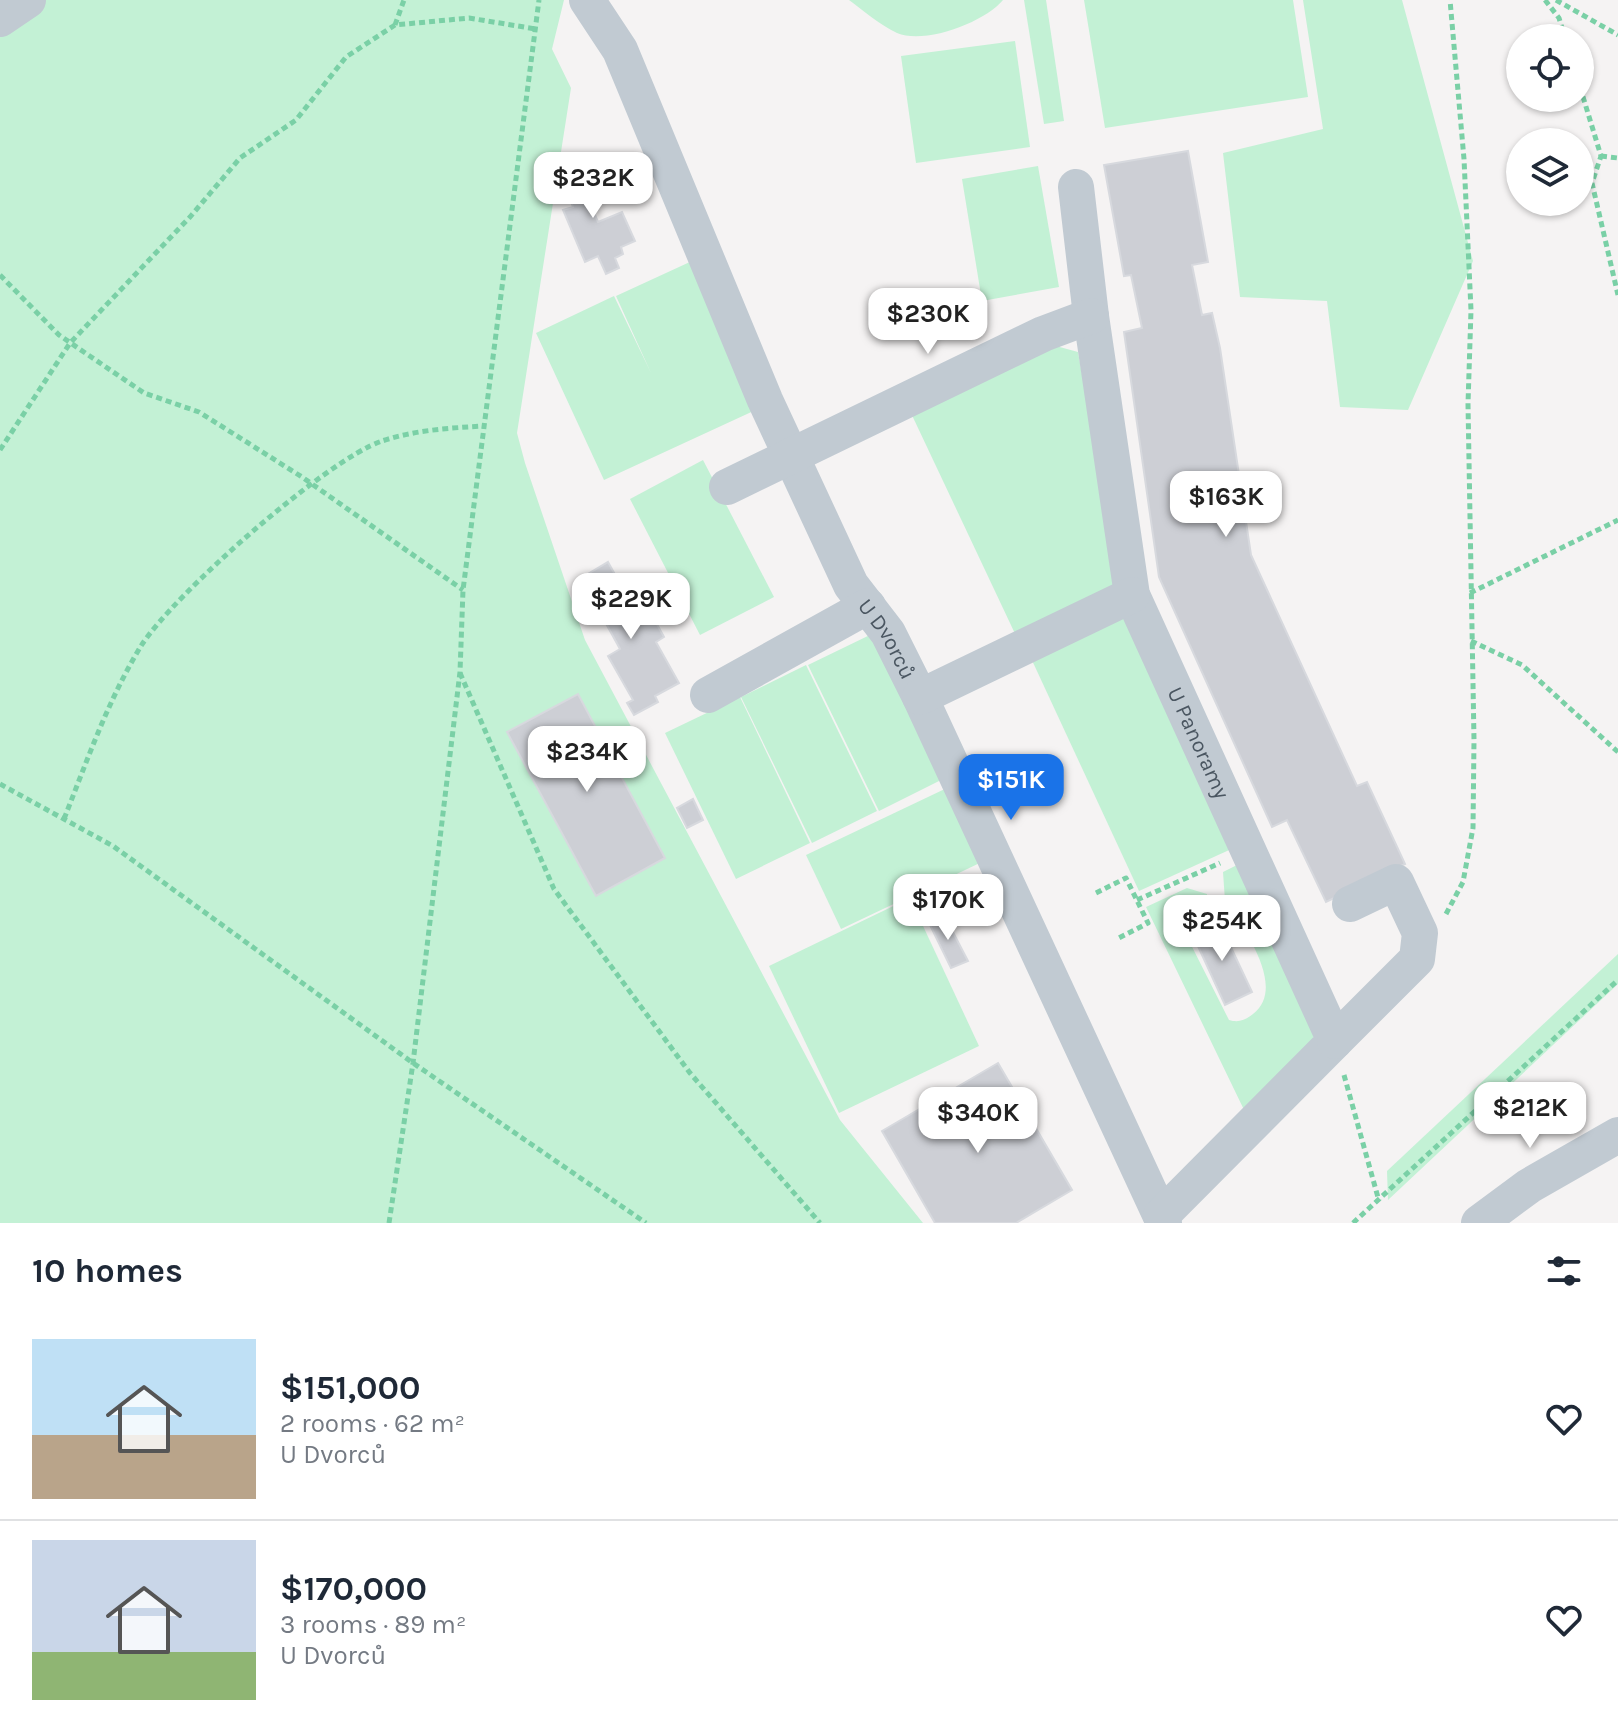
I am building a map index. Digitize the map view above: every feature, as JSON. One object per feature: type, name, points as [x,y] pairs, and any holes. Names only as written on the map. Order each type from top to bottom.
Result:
[{"type":"street","points":[[0,19],[28,0]]},
{"type":"street","points":[[587,0],[620,50]]},
{"type":"street","points":[[611,0],[620,50]]},
{"type":"street","name":"U Dvorců","points":[[620,50],[790,454],[851,585],[888,633],[920,697],[1163,1220]]},
{"type":"street","name":"U Panoramy","points":[[1076,187],[1090,310],[1132,595],[1335,1041]]},
{"type":"street","points":[[727,487],[1090,310]]},
{"type":"street","points":[[920,697],[1132,595]]},
{"type":"street","points":[[708,695],[868,606]]},
{"type":"street","points":[[1163,1220],[1417,959],[1420,933],[1396,882],[1350,904]]},
{"type":"street","points":[[1479,1223],[1529,1186],[1618,1135]]},
{"type":"path","points":[[395,25],[404,0]]},
{"type":"path","points":[[389,1223],[413,1063],[460,672],[463,590],[539,0]]},
{"type":"path","points":[[1420,933],[1442,921],[1463,882],[1473,828],[1471,310],[1464,159],[1450,0]]},
{"type":"path","points":[[1545,0],[1561,24]]},
{"type":"path","points":[[1556,0],[1618,35]]},
{"type":"path","points":[[0,450],[70,343],[190,217],[240,158],[296,120],[346,57],[395,25],[469,18],[536,29]]},
{"type":"path","points":[[1588,112],[1601,156],[1592,183],[1618,295]]},
{"type":"path","points":[[1601,156],[1618,158]]},
{"type":"path","points":[[0,275],[70,343],[144,393],[199,412],[312,484],[463,590]]},
{"type":"path","points":[[64,819],[98,731],[142,644],[204,575],[312,484],[379,442],[431,429],[484,426]]},
{"type":"path","points":[[1470,593],[1618,520]]},
{"type":"path","points":[[1471,641],[1522,665],[1618,752]]},
{"type":"path","points":[[460,672],[554,889],[690,1073],[820,1223]]},
{"type":"path","points":[[0,784],[113,846],[413,1063],[646,1223]]},
{"type":"path","points":[[1137,900],[1225,861]]},
{"type":"path","points":[[1096,893],[1126,878],[1148,923],[1117,939]]},
{"type":"path","points":[[1353,1223],[1618,980]]},
{"type":"path","points":[[1335,1041],[1379,1201]]},
{"type":"green space","points":[[0,0],[564,0],[552,49],[571,88],[517,433],[525,463],[585,640],[840,1120],[923,1223],[0,1223]]},
{"type":"green space","points":[[849,0],[1003,0],[983,16],[954,29],[938,34],[909,36],[878,22]]},
{"type":"green space","points":[[1024,0],[1046,0],[1064,121],[1044,124]]},
{"type":"green space","points":[[1084,0],[1293,0],[1308,97],[1105,128]]},
{"type":"green space","points":[[1303,0],[1402,0],[1473,261],[1408,410],[1340,407],[1327,301],[1240,297],[1223,153],[1323,129]]},
{"type":"green space","points":[[1015,41],[1030,147],[916,163],[901,56]]},
{"type":"green space","points":[[1038,166],[1059,287],[982,301],[962,179]]},
{"type":"green space","points":[[692,261],[760,408],[604,480],[536,333],[614,296],[651,373],[616,296]]},
{"type":"green space","points":[[1056,346],[1078,352],[1121,592],[1019,642],[910,411]]},
{"type":"green space","points":[[703,460],[774,597],[700,635],[630,499]]},
{"type":"green space","points":[[1129,610],[1238,846],[1139,891],[1030,656]]},
{"type":"green space","points":[[874,633],[945,778],[879,811],[808,665]]},
{"type":"green space","points":[[806,665],[877,811],[812,843],[741,697]]},
{"type":"green space","points":[[740,697],[810,843],[736,879],[665,733]]},
{"type":"green space","points":[[949,787],[984,861],[841,929],[806,855]]},
{"type":"green space","points":[[1245,861],[1317,1026],[1311,1045],[1247,1116],[1146,907],[1187,888],[1207,894],[1207,904],[1179,921],[1229,1020],[1245,1019],[1262,1003],[1266,989],[1264,975],[1260,959],[1230,903],[1225,901],[1223,872]]},
{"type":"green space","points":[[910,898],[979,1046],[839,1113],[769,966]]},
{"type":"green space","points":[[1618,954],[1618,984],[1388,1200],[1387,1171]]},
{"type":"building","points":[[1188,151],[1208,262],[1192,265],[1202,315],[1212,313],[1220,348],[1251,555],[1357,786],[1367,782],[1405,864],[1326,902],[1287,820],[1272,827],[1159,577],[1124,332],[1142,328],[1131,275],[1124,276],[1104,165]]},
{"type":"building","points":[[584,159],[599,196],[589,201],[598,222],[622,212],[635,241],[621,247],[623,254],[615,258],[619,268],[606,274],[598,256],[585,262],[563,210],[573,207],[558,169]]},
{"type":"building","points":[[608,562],[642,623],[653,617],[664,637],[656,642],[679,683],[655,696],[658,702],[634,715],[627,703],[633,700],[608,656],[620,649],[581,578]]},
{"type":"building","points":[[578,694],[604,743],[616,737],[626,757],[614,763],[665,858],[596,896],[507,732]]},
{"type":"building","points":[[693,799],[703,820],[687,828],[677,808]]},
{"type":"building","points":[[944,915],[968,961],[951,968],[929,923]]},
{"type":"building","points":[[1220,924],[1252,992],[1225,1005],[1191,931],[1202,926],[1204,931]]},
{"type":"building","points":[[998,1063],[1072,1190],[1016,1223],[935,1223],[882,1131]]}]
